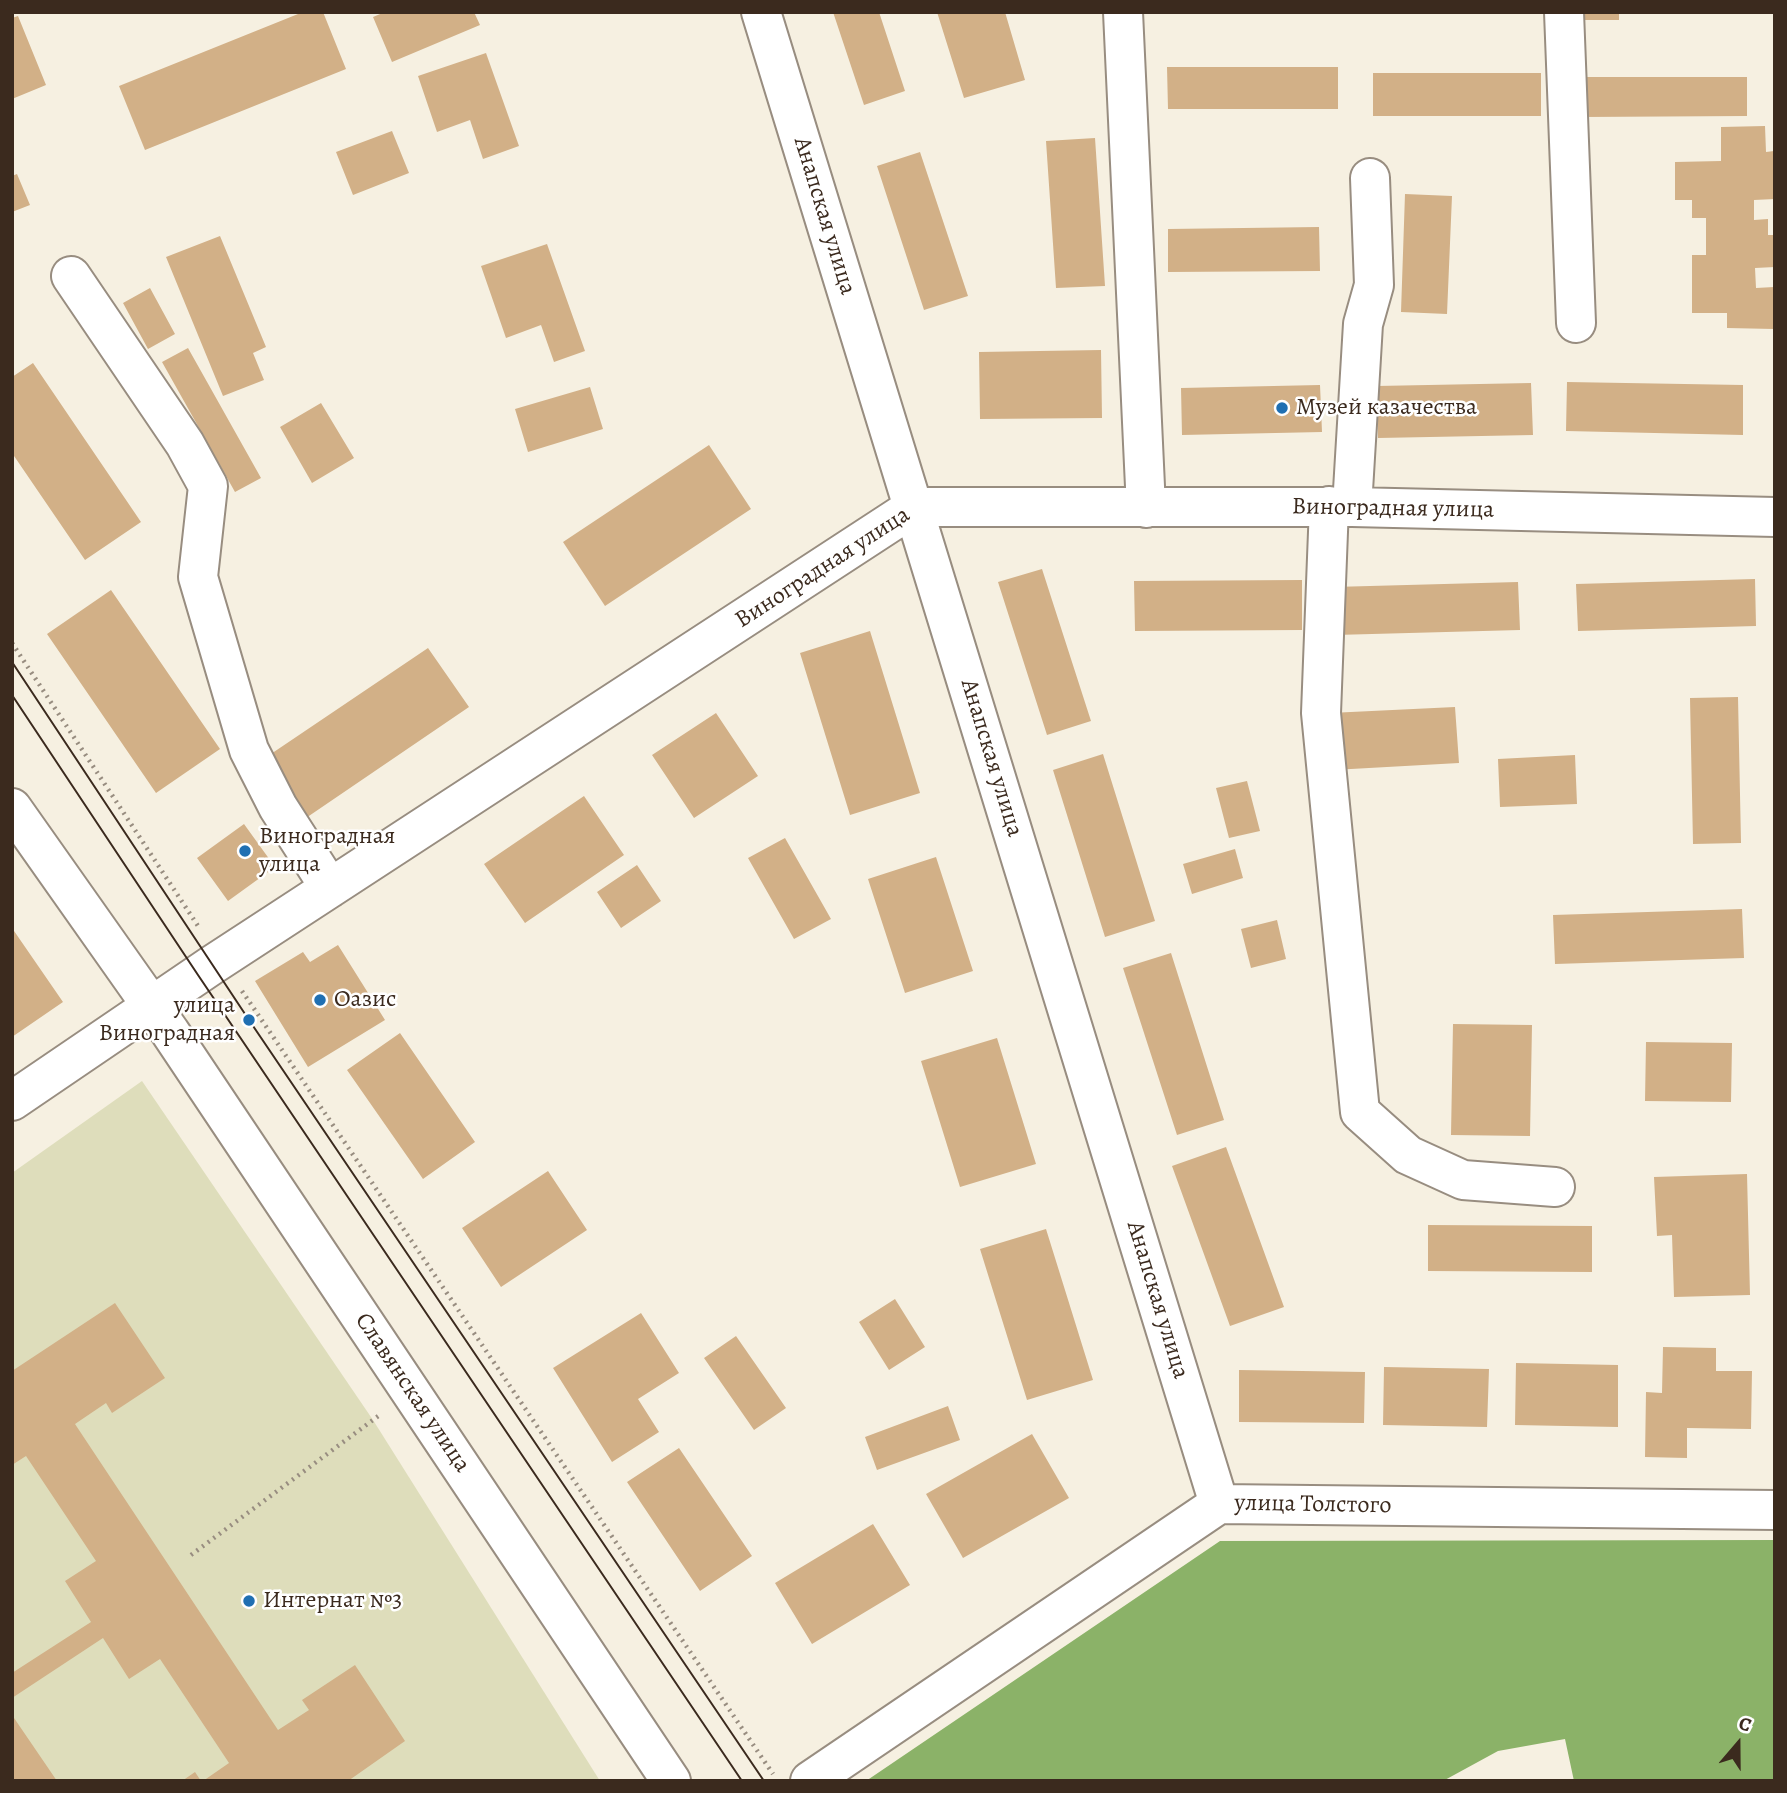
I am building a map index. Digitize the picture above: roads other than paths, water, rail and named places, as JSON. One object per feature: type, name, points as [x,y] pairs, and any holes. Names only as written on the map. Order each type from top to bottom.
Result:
[{"type":"street","name":"Анапская улица","points":[[761,12],[1219,1504]]},
{"type":"street","points":[[1123,12],[1146,508]]},
{"type":"street","points":[[1564,12],[1576,323]]},
{"type":"street","points":[[1370,178],[1374,285],[1363,324],[1341,507],[1321,713],[1360,1112],[1408,1155],[1464,1180],[1555,1187]]},
{"type":"street","points":[[71,276],[185,444],[208,486],[198,577],[249,750],[278,807],[330,888]]},
{"type":"street","name":"Виноградная улица","points":[[12,1101],[220,960],[914,507],[1341,507],[1775,517]]},
{"type":"street","name":"Славянская улица","points":[[12,808],[152,1005],[671,1781]]},
{"type":"street","name":"улица Толстого","points":[[810,1781],[1219,1504],[1775,1510]]},
{"type":"tram line","points":[[12,662],[249,1020],[764,1781]]},
{"type":"tram line","points":[[12,695],[742,1781]]},
{"type":"place","name":"Музей казачества","points":[[1282,408]]},
{"type":"place","name":"Виноградная улица","points":[[245,851]]},
{"type":"place","name":"Оазис","points":[[320,1000]]},
{"type":"place","name":"улица Виноградная","points":[[249,1020]]},
{"type":"place","name":"Интернат №3","points":[[249,1601]]}]
